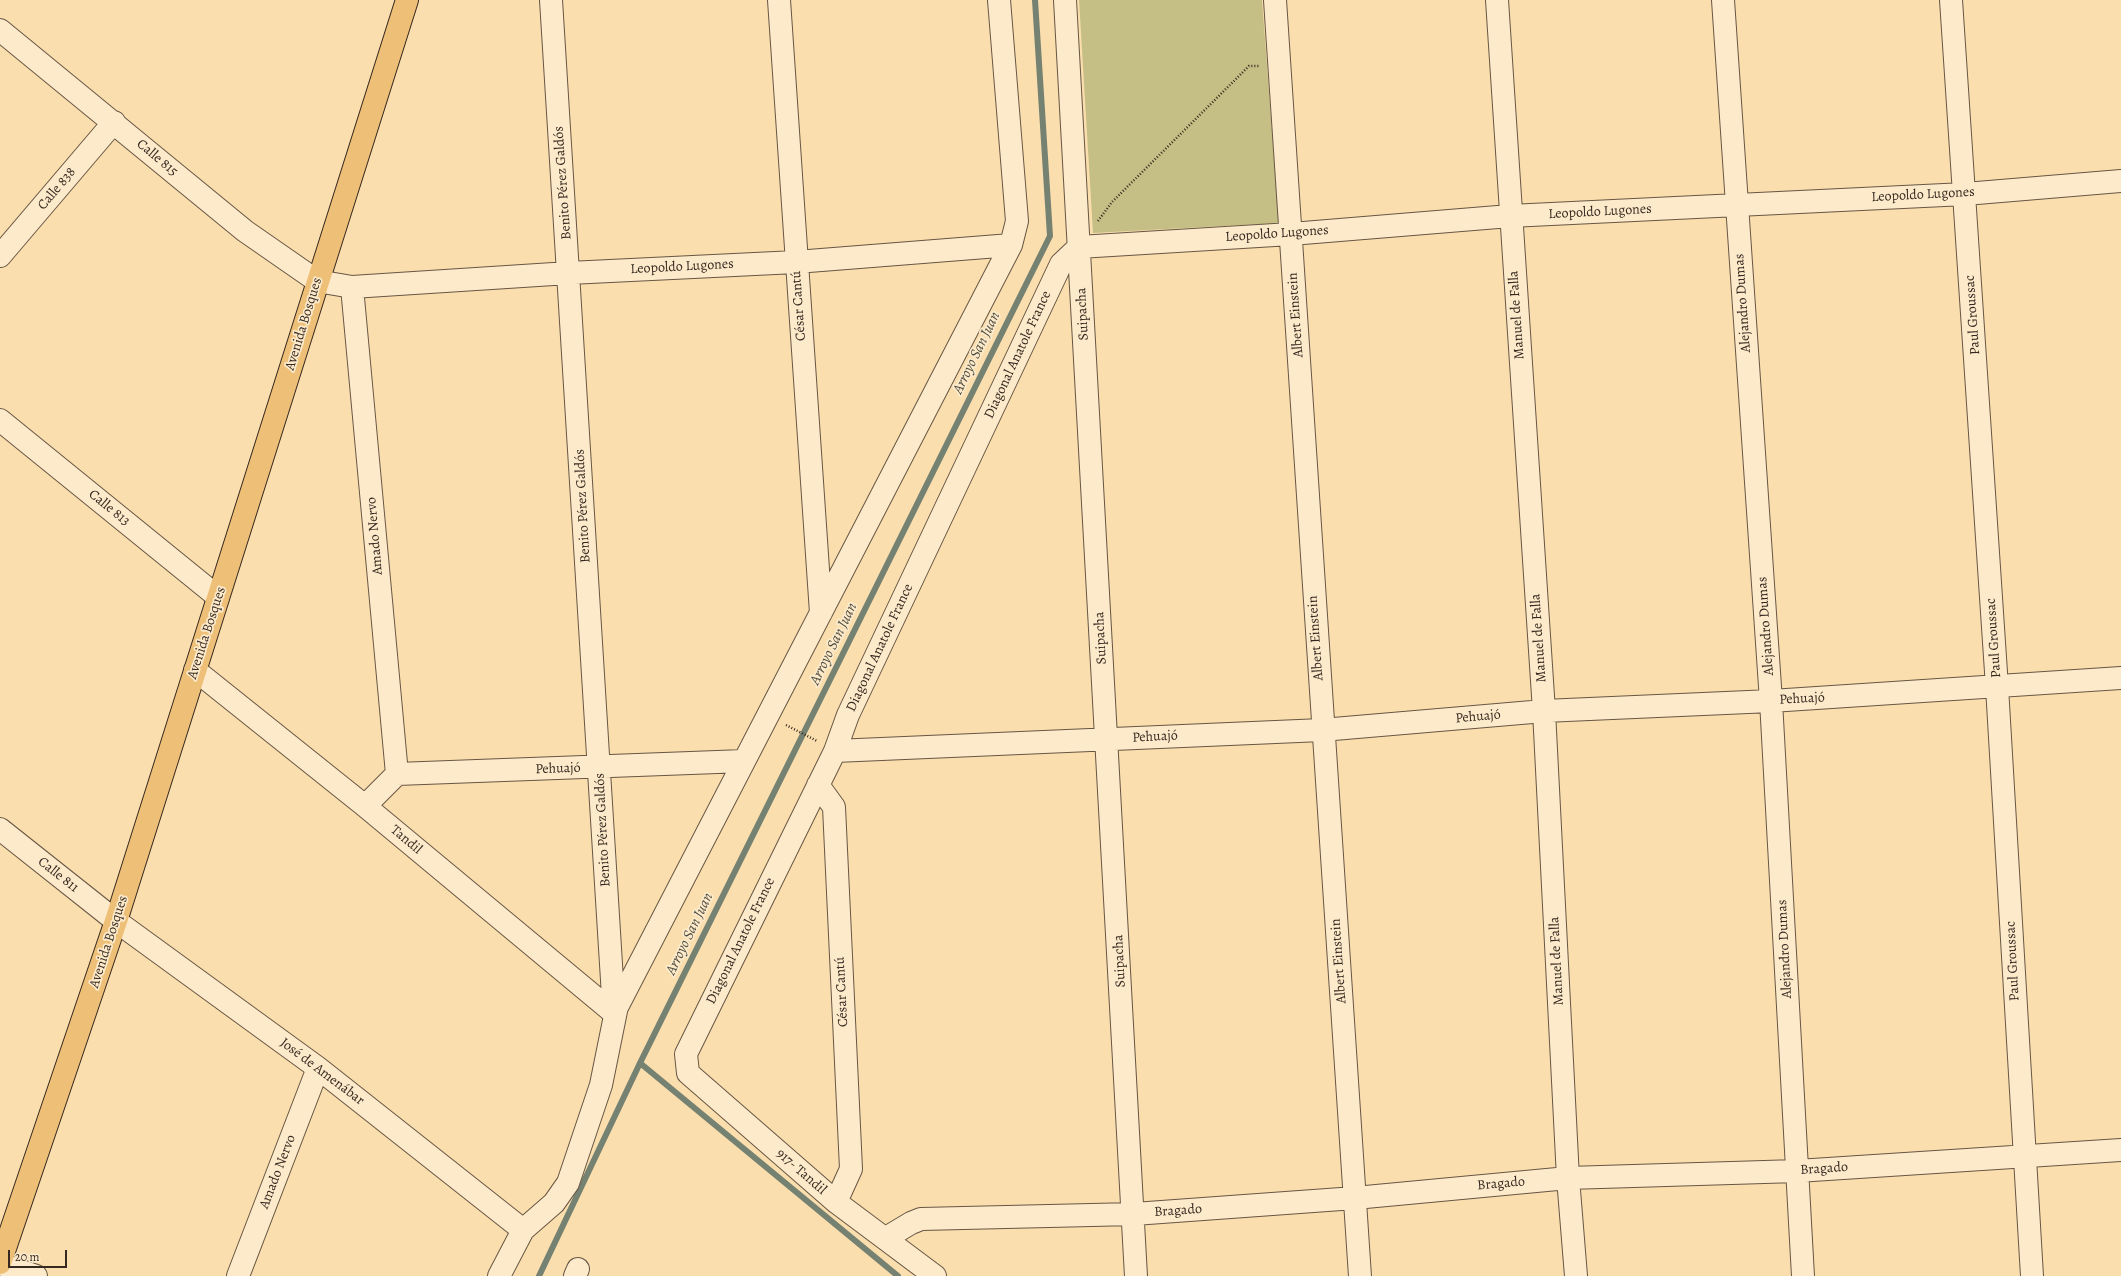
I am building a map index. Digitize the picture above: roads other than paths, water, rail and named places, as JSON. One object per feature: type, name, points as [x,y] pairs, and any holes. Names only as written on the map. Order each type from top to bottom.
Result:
[{"type":"main road","name":"Avenida Bosques","points":[[0,1264],[116,921],[407,0]]},
{"type":"street","name":"Benito Pérez Galdós","points":[[499,1276],[523,1230],[554,1203],[568,1183],[601,1085],[615,1009],[551,0]]},
{"type":"street","name":"César Cantú","points":[[779,0],[821,613]]},
{"type":"street","points":[[615,1009],[1011,245],[1017,221],[999,0]]},
{"type":"street","name":"Suipacha","points":[[1065,0],[1134,1214],[1136,1276]]},
{"type":"street","name":"Albert Einstein","points":[[1275,0],[1322,730],[1360,1276]]},
{"type":"street","name":"Manuel de Falla","points":[[1497,0],[1510,216],[1544,711],[1568,1178],[1576,1276]]},
{"type":"street","name":"Alejandro Dumas","points":[[1723,0],[1771,701],[1803,1276]]},
{"type":"street","name":"Paul Groussac","points":[[1951,0],[1997,687],[2032,1276]]},
{"type":"street","name":"Calle 815","points":[[0,30],[245,231],[317,281]]},
{"type":"street","name":"Calle 838","points":[[0,256],[114,122]]},
{"type":"street","name":"Leopoldo Lugones","points":[[1079,247],[1291,234],[1510,216],[1965,194],[2121,181]]},
{"type":"street","name":"Leopoldo Lugones","points":[[352,288],[569,273],[796,262],[1011,245]]},
{"type":"street","name":"Diagonal Anatole France","points":[[686,1054],[818,785],[827,746],[848,715],[1061,264],[1079,247]]},
{"type":"street","points":[[317,281],[352,288]]},
{"type":"street","name":"Amado Nervo","points":[[352,288],[397,774]]},
{"type":"street","name":"Calle 813","points":[[0,420],[218,597]]},
{"type":"street","name":"Tandil","points":[[195,670],[615,1009]]},
{"type":"street","name":"Pehuajó","points":[[827,746],[1107,739],[1322,730],[1544,711],[1771,701],[2121,678]]},
{"type":"street","name":"Pehuajó","points":[[397,774],[744,762]]},
{"type":"street","points":[[365,806],[397,774]]},
{"type":"street","name":"César Cantú","points":[[818,785],[834,807],[851,1170],[836,1202]]},
{"type":"street","name":"Calle 811","points":[[0,829],[116,921]]},
{"type":"street","name":"José de Amenábar","points":[[116,921],[318,1068],[523,1230]]},
{"type":"street","name":"917- Tandil","points":[[686,1054],[688,1073],[836,1202],[935,1276]]},
{"type":"street","name":"Amado Nervo","points":[[238,1276],[318,1068]]},
{"type":"street","name":"Bragado","points":[[886,1238],[911,1222],[921,1219],[1134,1214],[1355,1198],[1568,1178],[1797,1171],[2121,1150]]},
{"type":"street","points":[[0,1264],[36,1276]]},
{"type":"waterway","name":"Arroyo San Juan","points":[[539,1276],[640,1063],[1050,236],[1035,0]]},
{"type":"waterway","points":[[640,1063],[898,1276]]}]
